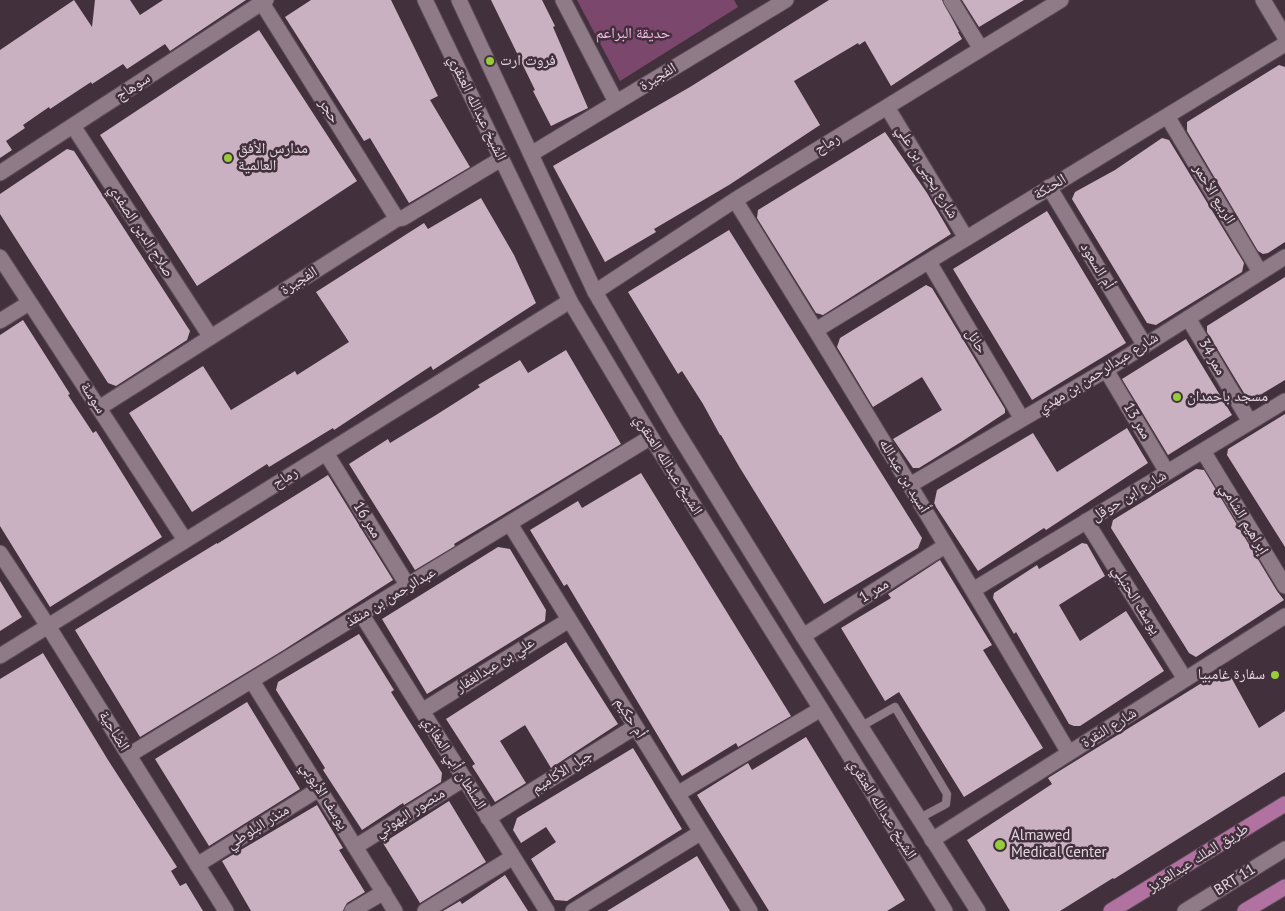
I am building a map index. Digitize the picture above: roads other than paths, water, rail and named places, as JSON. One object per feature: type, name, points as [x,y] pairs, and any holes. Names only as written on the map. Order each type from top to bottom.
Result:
[{"type":"main road","name":"طريق الملك عبدالعزيز","points":[[1111,911],[1285,804]]},
{"type":"main road","points":[[1244,911],[1285,887]]},
{"type":"street","name":"الشيخ عبدالله العنقري","points":[[425,0],[570,301],[651,438],[945,911]]},
{"type":"street","name":"الشيخ عبدالله العنقري","points":[[459,0],[595,292],[674,426],[803,636],[978,911]]},
{"type":"street","points":[[564,0],[616,102]]},
{"type":"street","points":[[756,0],[764,13]]},
{"type":"street","name":"الفجيرة","points":[[530,154],[786,0]]},
{"type":"street","points":[[952,0],[981,49]]},
{"type":"street","name":"رماح","points":[[595,292],[735,200],[1061,0]]},
{"type":"street","points":[[1263,0],[1285,37]]},
{"type":"street","name":"سوهاج","points":[[0,173],[264,1]]},
{"type":"street","name":"حجر","points":[[264,1],[397,219]]},
{"type":"street","name":"الحنكة","points":[[816,330],[1285,44]]},
{"type":"street","name":"شارع يحيى بن علي","points":[[887,107],[966,238]]},
{"type":"street","name":"الربيع الأحمر","points":[[1167,116],[1260,272]]},
{"type":"street","name":"صلاح الدين الصفدي","points":[[73,126],[210,336]]},
{"type":"street","name":"الفجيرة","points":[[99,408],[397,219],[403,218],[501,159]]},
{"type":"street","name":"أم السعود","points":[[1050,188],[1144,344]]},
{"type":"street","name":"أسيد بن عبدالله","points":[[735,200],[910,485],[1069,753]]},
{"type":"street","name":"سوسة","points":[[0,257],[185,540]]},
{"type":"street","name":"شارع عبدالرحمن بن مهدي","points":[[910,485],[1106,370],[1144,344],[1285,257]]},
{"type":"street","name":"حائل","points":[[929,262],[1022,419]]},
{"type":"street","name":"رماح","points":[[0,656],[570,301]]},
{"type":"street","points":[[0,321],[30,303]]},
{"type":"street","name":"ممر 34","points":[[1188,318],[1250,422]]},
{"type":"street","name":"ممر 13","points":[[1106,370],[1168,472]]},
{"type":"street","name":"شارع ابن حوقل","points":[[973,590],[1285,401]]},
{"type":"street","name":"عبدالرحمن بن منقذ","points":[[129,755],[651,438]]},
{"type":"street","name":"إبراهيم الشامي","points":[[1203,451],[1285,586]]},
{"type":"street","name":"ممر 16","points":[[326,453],[408,586]]},
{"type":"street","name":"يوسف الحنبلي","points":[[1086,522],[1185,679]]},
{"type":"street","name":"أم حكيم","points":[[510,524],[750,911]]},
{"type":"street","name":"ممر 1","points":[[803,636],[945,546]]},
{"type":"street","name":"الضاحية","points":[[0,553],[129,755],[223,910]]},
{"type":"street","name":"السلطان أبي المغازي","points":[[362,615],[547,911]]},
{"type":"street","name":"شارع النقرة","points":[[932,840],[1285,616]]},
{"type":"street","name":"علي بن عبدالغفار","points":[[422,711],[569,620]]},
{"type":"street","name":"يوسف الأيوبي","points":[[252,681],[395,911]]},
{"type":"street","points":[[678,794],[821,709]]},
{"type":"street","name":"جبل الأكاميم","points":[[488,818],[635,727]]},
{"type":"street","name":"منصور البهوتي","points":[[355,847],[464,779]]},
{"type":"street","name":"منذر البلوطي","points":[[197,865],[319,789]]},
{"type":"street","points":[[573,911],[700,832]]},
{"type":"street","name":"BRT 11","points":[[1185,911],[1285,849]]},
{"type":"street","points":[[425,911],[513,857]]},
{"type":"street","points":[[352,911],[384,892]]},
{"type":"lane","points":[[860,727],[895,707],[947,794],[946,804],[918,819]]},
{"type":"place","name":"فروت ارت","points":[[490,61]]},
{"type":"place","name":"مدارس الأفق العالمية","points":[[228,158]]},
{"type":"place","name":"مسجد باحمدان","points":[[1177,397]]},
{"type":"place","name":"سفارة غامبيا","points":[[1275,675]]},
{"type":"place","name":"Almawed Medical Center","points":[[1000,845]]},
{"type":"park label","name":"حديقة البراعم","points":[[633,34]]}]
